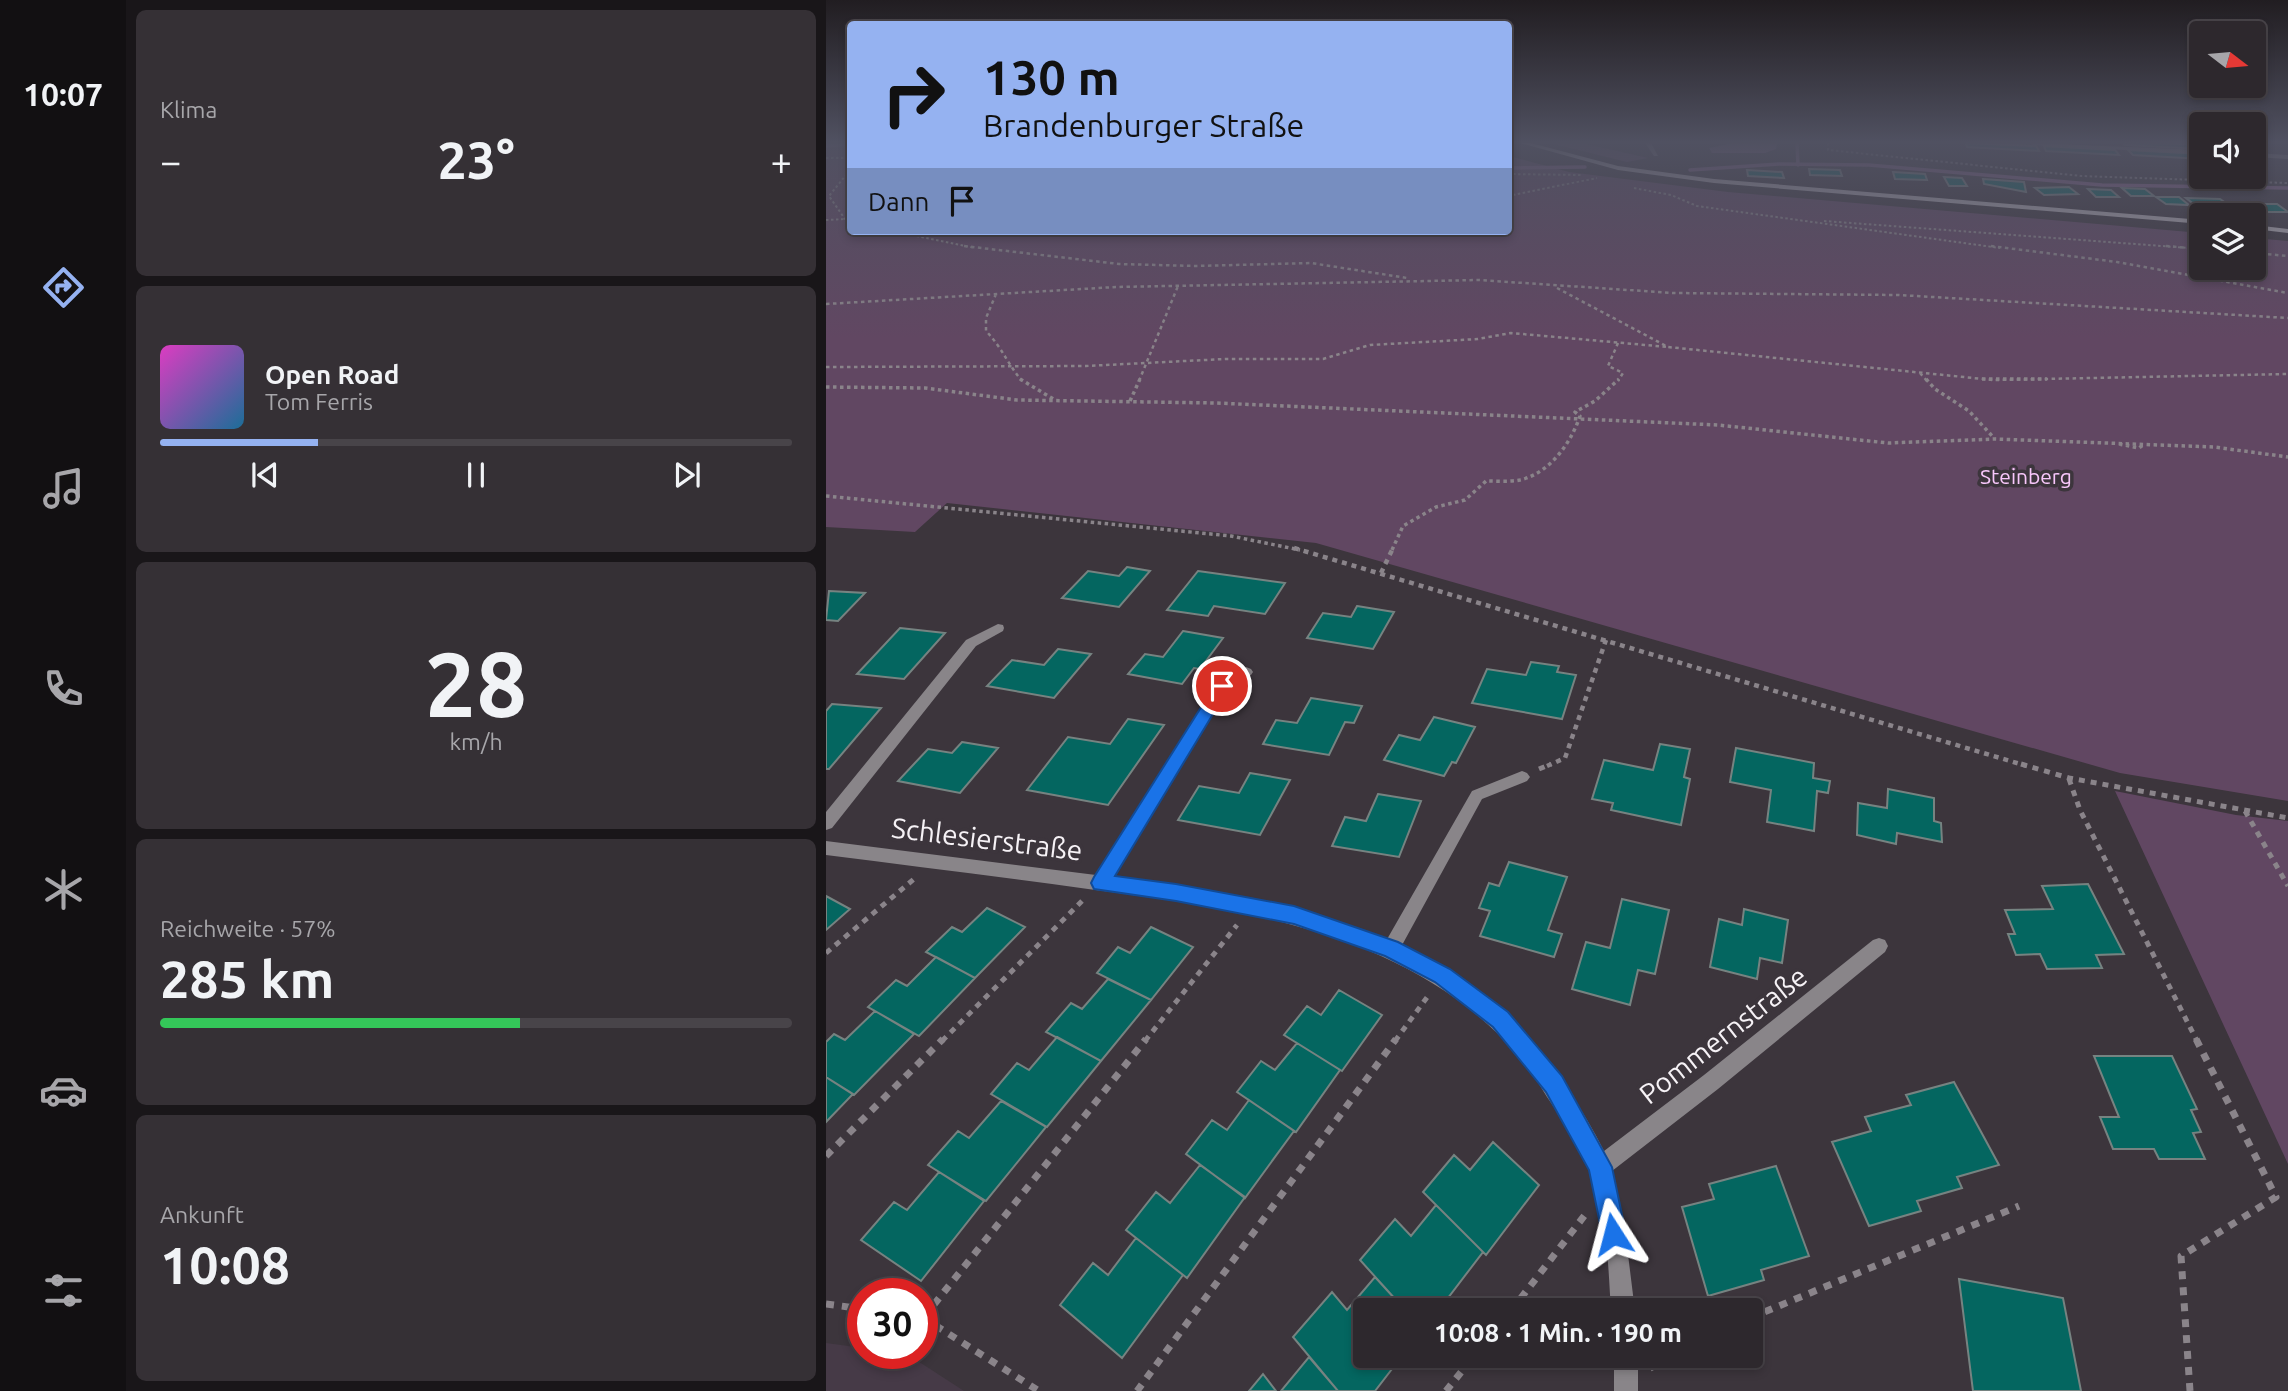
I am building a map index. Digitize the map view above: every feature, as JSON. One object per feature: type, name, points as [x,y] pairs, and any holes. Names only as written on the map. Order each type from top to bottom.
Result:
[{"type":"main road","points":[[2031,208],[2189,221]]},
{"type":"main road","points":[[2266,228],[2288,231]]},
{"type":"street","points":[[826,823],[971,643],[998,628]]},
{"type":"street","points":[[1100,883],[1222,686],[1246,672]]},
{"type":"street","points":[[1391,949],[1477,795],[1522,777]]},
{"type":"street","name":"Schlesierstraße","points":[[826,848],[1253,905],[1294,915],[1391,949],[1443,976],[1501,1019],[1554,1084],[1600,1167],[1606,1189],[1621,1298]]},
{"type":"street","name":"Pommernstraße","points":[[1600,1167],[1711,1082],[1879,946]]},
{"type":"street","points":[[1626,1368],[1626,1391]]},
{"type":"path","points":[[837,208],[845,219]]},
{"type":"path","points":[[1711,208],[1996,247],[2020,254],[2041,252],[2093,258],[2288,293]]},
{"type":"path","points":[[1782,218],[2189,248]]},
{"type":"path","points":[[826,219],[845,219]]},
{"type":"path","points":[[909,235],[944,243],[1083,262],[1198,266],[1298,262],[1361,268],[1415,280]]},
{"type":"path","points":[[2266,254],[2288,256]]},
{"type":"path","points":[[826,304],[1178,286],[1415,280],[1673,293],[1899,295],[2288,318]]},
{"type":"path","points":[[1553,285],[1668,347]]},
{"type":"path","points":[[1130,401],[1149,364],[1161,317],[1178,286]]},
{"type":"path","points":[[996,294],[986,318],[986,331],[1003,349],[1009,366],[1023,382],[1055,400]]},
{"type":"path","points":[[826,367],[1149,364],[1225,359],[1323,359],[1370,345],[1478,339],[1511,333],[1993,380],[2288,374]]},
{"type":"path","points":[[1381,573],[1403,526],[1436,507],[1465,500],[1486,481],[1520,480],[1542,470],[1572,440],[1580,416],[1575,412],[1595,401],[1616,383],[1623,373],[1608,366],[1618,343]]},
{"type":"path","points":[[1920,373],[1935,389],[1969,411],[1996,439]]},
{"type":"path","points":[[826,387],[925,388],[1017,400],[1130,401],[1718,425],[1888,443],[1996,439],[2118,443],[2127,448],[2139,448],[2144,444],[2214,447],[2288,457]]},
{"type":"path","points":[[826,496],[1231,536],[1284,545],[2069,778],[2288,818]]},
{"type":"path","points":[[1522,777],[1565,758],[1606,640]]},
{"type":"path","points":[[2069,778],[2080,810],[2276,1197],[2181,1256],[2189,1391]]},
{"type":"path","points":[[2245,811],[2288,886]]},
{"type":"path","points":[[826,953],[933,862]]},
{"type":"path","points":[[826,1156],[1100,883]]},
{"type":"path","points":[[938,1298],[1253,905]]},
{"type":"path","points":[[1138,1391],[1443,976]]},
{"type":"path","points":[[1521,1298],[1606,1189]]},
{"type":"path","points":[[1763,1313],[2019,1206]]},
{"type":"path","points":[[826,1304],[847,1307]]},
{"type":"path","points":[[938,1327],[1039,1391]]},
{"type":"path","points":[[1446,1391],[1464,1368]]},
{"type":"shaded area","points":[[826,1343],[847,1346],[847,1369],[930,1369],[964,1391],[826,1391]]},
{"type":"green space","name":"Steinberg","points":[[826,208],[847,208],[847,235],[1512,235],[1512,208],[1912,208],[2189,232],[2189,280],[2266,280],[2266,239],[2288,241],[2288,801],[2120,773],[1316,543],[947,503],[915,532],[826,527]]},
{"type":"green space","points":[[2115,791],[2236,815],[2288,821],[2288,1164]]},
{"type":"building","points":[[2266,208],[2282,208],[2288,212],[2266,212]]},
{"type":"building","points":[[1127,567],[1150,571],[1119,607],[1062,598],[1088,571],[1119,576]]},
{"type":"building","points":[[1198,571],[1285,583],[1265,614],[1214,606],[1208,616],[1167,610]]},
{"type":"building","points":[[829,591],[865,593],[838,621],[826,620]]},
{"type":"building","points":[[1357,606],[1394,612],[1373,649],[1307,638],[1323,613],[1351,617]]},
{"type":"building","points":[[900,628],[945,633],[904,679],[857,674]]},
{"type":"building","points":[[1183,631],[1223,638],[1200,669],[1194,668],[1182,684],[1128,674],[1145,654],[1163,657]]},
{"type":"building","points":[[1058,649],[1091,654],[1054,698],[987,686],[1012,660],[1044,665]]},
{"type":"building","points":[[1531,662],[1559,666],[1557,672],[1576,675],[1562,719],[1472,703],[1487,669],[1526,675]]},
{"type":"building","points":[[1311,698],[1362,706],[1354,723],[1345,722],[1329,755],[1263,744],[1276,720],[1297,723]]},
{"type":"building","points":[[832,704],[881,708],[829,769],[826,769],[826,711]]},
{"type":"building","points":[[1434,717],[1475,727],[1456,763],[1452,762],[1444,776],[1384,760],[1399,735],[1420,740]]},
{"type":"building","points":[[1128,719],[1164,725],[1108,805],[1027,790],[1068,737],[1110,744]]},
{"type":"building","points":[[962,742],[998,748],[960,793],[898,781],[928,749],[952,753]]},
{"type":"building","points":[[1660,744],[1690,749],[1684,777],[1690,779],[1681,825],[1611,810],[1613,803],[1592,799],[1604,760],[1653,770]]},
{"type":"building","points":[[1736,748],[1814,763],[1813,778],[1830,781],[1828,793],[1817,791],[1814,831],[1767,822],[1771,790],[1730,782]]},
{"type":"building","points":[[1250,773],[1290,780],[1260,835],[1178,820],[1199,786],[1239,793]]},
{"type":"building","points":[[1888,789],[1934,798],[1934,821],[1941,823],[1942,842],[1897,833],[1896,844],[1857,835],[1858,803],[1887,808]]},
{"type":"building","points":[[1378,794],[1421,801],[1399,857],[1332,846],[1345,817],[1366,821]]},
{"type":"building","points":[[1509,862],[1567,877],[1548,930],[1562,934],[1554,957],[1480,936],[1490,911],[1479,908],[1489,883],[1499,886]]},
{"type":"building","points":[[2088,884],[2124,954],[2096,955],[2102,968],[2047,969],[2040,954],[2016,955],[2008,934],[2015,934],[2005,910],[2053,909],[2042,886]]},
{"type":"building","points":[[826,896],[850,909],[826,930]]},
{"type":"building","points":[[1622,899],[1669,910],[1655,974],[1638,970],[1630,1005],[1572,989],[1586,942],[1610,948]]},
{"type":"building","points":[[987,908],[1025,927],[975,978],[926,952],[952,927],[962,932]]},
{"type":"building","points":[[1744,909],[1788,920],[1782,963],[1760,958],[1757,979],[1710,967],[1719,919],[1742,925]]},
{"type":"building","points":[[1151,927],[1193,947],[1151,1000],[1097,973],[1118,947],[1130,953]]},
{"type":"building","points":[[936,957],[975,978],[919,1036],[868,1007],[896,980],[907,986]]},
{"type":"building","points":[[1108,979],[1151,1000],[1101,1061],[1046,1032],[1071,1003],[1082,1009]]},
{"type":"building","points":[[1339,990],[1382,1015],[1342,1071],[1284,1035],[1307,1006],[1321,1015]]},
{"type":"building","points":[[875,1011],[914,1034],[854,1095],[826,1077],[826,1042],[834,1034],[845,1040]]},
{"type":"building","points":[[1057,1037],[1101,1061],[1047,1127],[991,1094],[1017,1063],[1029,1070]]},
{"type":"building","points":[[1297,1043],[1340,1070],[1296,1132],[1237,1092],[1261,1061],[1275,1070]]},
{"type":"building","points":[[2094,1056],[2172,1056],[2197,1109],[2191,1110],[2201,1132],[2193,1133],[2205,1159],[2159,1159],[2154,1149],[2113,1149],[2100,1117],[2119,1117]]},
{"type":"building","points":[[826,1077],[853,1094],[826,1122]]},
{"type":"building","points":[[1954,1082],[1999,1165],[1957,1177],[1962,1188],[1917,1201],[1921,1211],[1869,1226],[1832,1142],[1871,1131],[1865,1117],[1911,1105],[1906,1095]]},
{"type":"building","points":[[1249,1100],[1294,1131],[1245,1198],[1186,1154],[1212,1120],[1227,1130]]},
{"type":"building","points":[[1001,1101],[1046,1127],[986,1201],[928,1165],[958,1131],[969,1138]]},
{"type":"building","points":[[1493,1142],[1539,1185],[1486,1255],[1423,1192],[1454,1155],[1470,1170]]},
{"type":"building","points":[[1200,1165],[1245,1197],[1187,1278],[1126,1230],[1156,1192],[1170,1203]]},
{"type":"building","points":[[1776,1166],[1809,1256],[1761,1270],[1764,1280],[1708,1296],[1682,1207],[1714,1199],[1709,1184]]},
{"type":"building","points":[[939,1172],[984,1201],[923,1278],[917,1278],[861,1240],[894,1202],[907,1210]]},
{"type":"building","points":[[1436,1205],[1483,1252],[1448,1298],[1394,1298],[1360,1260],[1395,1219],[1411,1236]]},
{"type":"building","points":[[1136,1238],[1183,1275],[1122,1358],[1060,1305],[1093,1263],[1108,1275]]},
{"type":"building","points":[[1375,1277],[1394,1298],[1357,1298]]},
{"type":"building","points":[[1959,1279],[2063,1298],[2081,1391],[1973,1391]]},
{"type":"building","points":[[1332,1292],[1347,1310],[1353,1303],[1353,1368],[1393,1368],[1375,1391],[1338,1391],[1293,1337]]},
{"type":"building","points":[[1309,1357],[1338,1391],[1281,1391]]},
{"type":"building","points":[[1263,1374],[1276,1391],[1249,1391]]},
{"type":"route","points":[[1222,686],[1100,883],[1176,892],[1294,915],[1391,949],[1443,976],[1501,1019],[1554,1084],[1600,1167],[1613,1234]]}]
